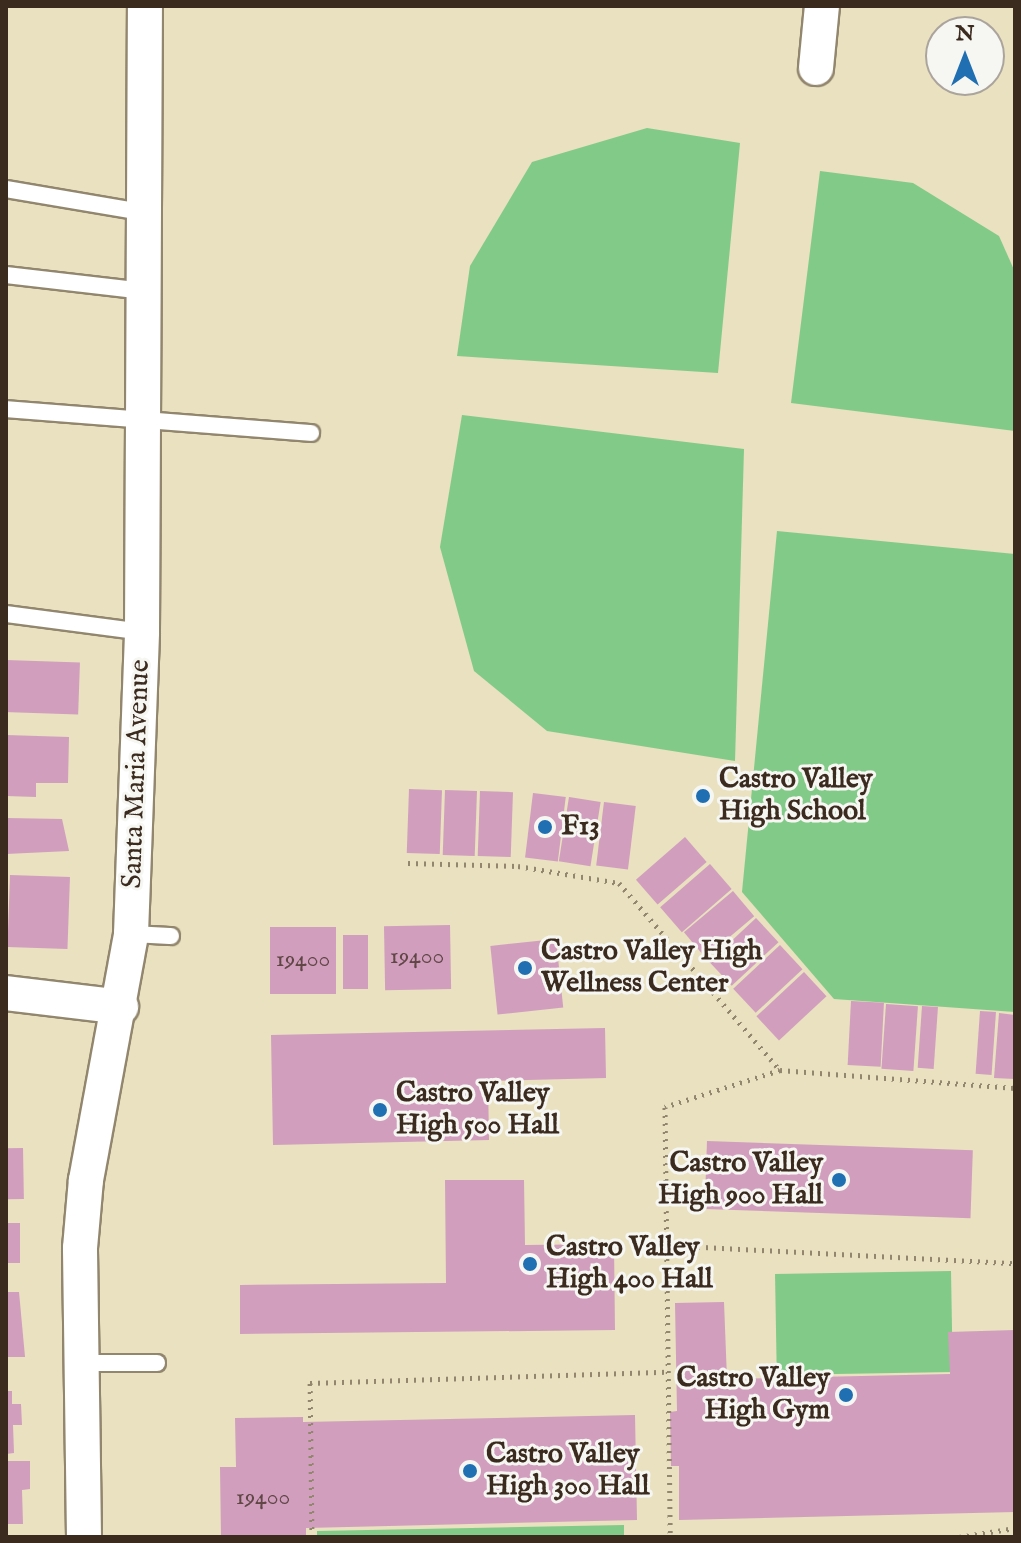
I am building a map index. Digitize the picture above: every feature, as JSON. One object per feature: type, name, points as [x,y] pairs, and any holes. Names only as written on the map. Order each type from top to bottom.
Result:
[{"type":"street","name":"Santa Maria Avenue","points":[[84,1537],[80,1248],[86,1180],[121,1007],[131,934],[142,632],[145,6]]},
{"type":"street","points":[[816,68],[822,6]]},
{"type":"street","points":[[6,993],[121,1007]]},
{"type":"lane","points":[[6,189],[142,212]]},
{"type":"lane","points":[[6,275],[144,291]]},
{"type":"lane","points":[[6,409],[145,417],[311,433]]},
{"type":"lane","points":[[6,614],[142,632]]},
{"type":"lane","points":[[131,934],[171,936]]},
{"type":"lane","points":[[81,1363],[157,1363]]},
{"type":"path","points":[[408,863],[518,866],[619,883],[780,1070]]},
{"type":"path","points":[[670,1537],[665,1107],[780,1070],[1015,1088]]},
{"type":"path","points":[[666,1245],[1015,1263]]},
{"type":"path","points":[[312,1537],[310,1383],[667,1372]]},
{"type":"path","points":[[959,1537],[1015,1528]]},
{"type":"green space","points":[[647,128],[740,143],[718,373],[457,356],[470,266],[532,162]]},
{"type":"green space","points":[[820,171],[913,183],[999,236],[1015,272],[1015,431],[791,403]]},
{"type":"green space","points":[[462,415],[744,449],[735,761],[547,731],[474,671],[440,547]]},
{"type":"green space","points":[[777,531],[1015,554],[1015,1012],[834,999],[742,892]]},
{"type":"green space","points":[[951,1271],[953,1372],[777,1375],[775,1274]]},
{"type":"green space","points":[[624,1525],[624,1537],[317,1537],[317,1531]]},
{"type":"building","points":[[6,660],[80,663],[78,715],[6,712]]},
{"type":"building","points":[[6,735],[69,737],[68,783],[36,783],[36,797],[6,796]]},
{"type":"building","points":[[409,789],[442,790],[440,854],[407,853]]},
{"type":"building","points":[[445,790],[477,791],[475,856],[443,855]]},
{"type":"building","points":[[480,791],[513,792],[511,857],[478,856]]},
{"type":"building","name":"F13","points":[[533,793],[566,797],[558,862],[525,858]]},
{"type":"building","points":[[569,797],[601,802],[590,866],[559,861]]},
{"type":"building","points":[[604,802],[636,806],[628,869],[596,866]]},
{"type":"building","points":[[6,818],[62,819],[69,851],[6,854]]},
{"type":"building","points":[[685,837],[707,862],[658,905],[636,880]]},
{"type":"building","points":[[710,864],[732,889],[682,932],[660,907]]},
{"type":"building","points":[[10,875],[70,877],[67,949],[7,947]]},
{"type":"building","points":[[733,891],[754,916],[705,957],[684,932]]},
{"type":"building","points":[[756,918],[779,942],[732,986],[709,962]]},
{"type":"building","points":[[450,925],[451,989],[385,990],[384,926]]},
{"type":"building","points":[[270,927],[336,927],[336,994],[270,994]]},
{"type":"building","points":[[343,935],[368,935],[368,989],[343,989]]},
{"type":"building","name":"Castro Valley High Wellness Center","points":[[556,939],[563,1008],[498,1015],[490,946]]},
{"type":"building","points":[[780,945],[803,969],[756,1013],[733,989]]},
{"type":"building","points":[[804,972],[827,996],[779,1040],[756,1016]]},
{"type":"building","points":[[851,1001],[884,1003],[881,1067],[848,1065]]},
{"type":"building","points":[[886,1004],[918,1006],[913,1071],[881,1069]]},
{"type":"building","points":[[922,1006],[938,1007],[934,1069],[918,1068]]},
{"type":"building","points":[[980,1011],[996,1012],[992,1075],[976,1074]]},
{"type":"building","points":[[999,1013],[1015,1015],[1015,1079],[994,1078]]},
{"type":"building","name":"Castro Valley High 500 Hall","points":[[605,1028],[606,1078],[488,1081],[489,1140],[273,1145],[271,1035]]},
{"type":"building","name":"Castro Valley High 900 Hall","points":[[707,1141],[973,1150],[970,1218],[705,1209]]},
{"type":"building","points":[[6,1148],[23,1148],[24,1199],[7,1199]]},
{"type":"building","name":"Castro Valley High 400 Hall","points":[[445,1180],[524,1180],[525,1245],[614,1244],[615,1330],[240,1334],[240,1285],[446,1283]]},
{"type":"building","points":[[6,1223],[20,1223],[20,1263],[6,1263]]},
{"type":"building","points":[[6,1292],[19,1292],[25,1357],[6,1357]]},
{"type":"building","name":"Castro Valley High Gym","points":[[724,1302],[727,1379],[950,1374],[948,1332],[1015,1330],[1015,1512],[679,1520],[679,1466],[671,1466],[670,1412],[677,1411],[675,1303]]},
{"type":"building","points":[[6,1391],[12,1391],[12,1404],[21,1404],[22,1425],[13,1425],[14,1453],[6,1454]]},
{"type":"building","name":"Castro Valley High 300 Hall","points":[[635,1415],[637,1520],[306,1528],[306,1537],[221,1537],[220,1467],[236,1467],[235,1418],[303,1417],[303,1422]]},
{"type":"building","points":[[6,1461],[30,1461],[30,1489],[22,1490],[23,1524],[6,1524]]},
{"type":"place","name":"Castro Valley High School","points":[[703,796]]},
{"type":"place","name":"F13","points":[[545,827]]},
{"type":"place","name":"Castro Valley High Wellness Center","points":[[525,968]]},
{"type":"place","name":"Castro Valley High 500 Hall","points":[[380,1110]]},
{"type":"place","name":"Castro Valley High 900 Hall","points":[[839,1180]]},
{"type":"place","name":"Castro Valley High 400 Hall","points":[[530,1264]]},
{"type":"place","name":"Castro Valley High Gym","points":[[846,1395]]},
{"type":"place","name":"Castro Valley High 300 Hall","points":[[470,1471]]}]
